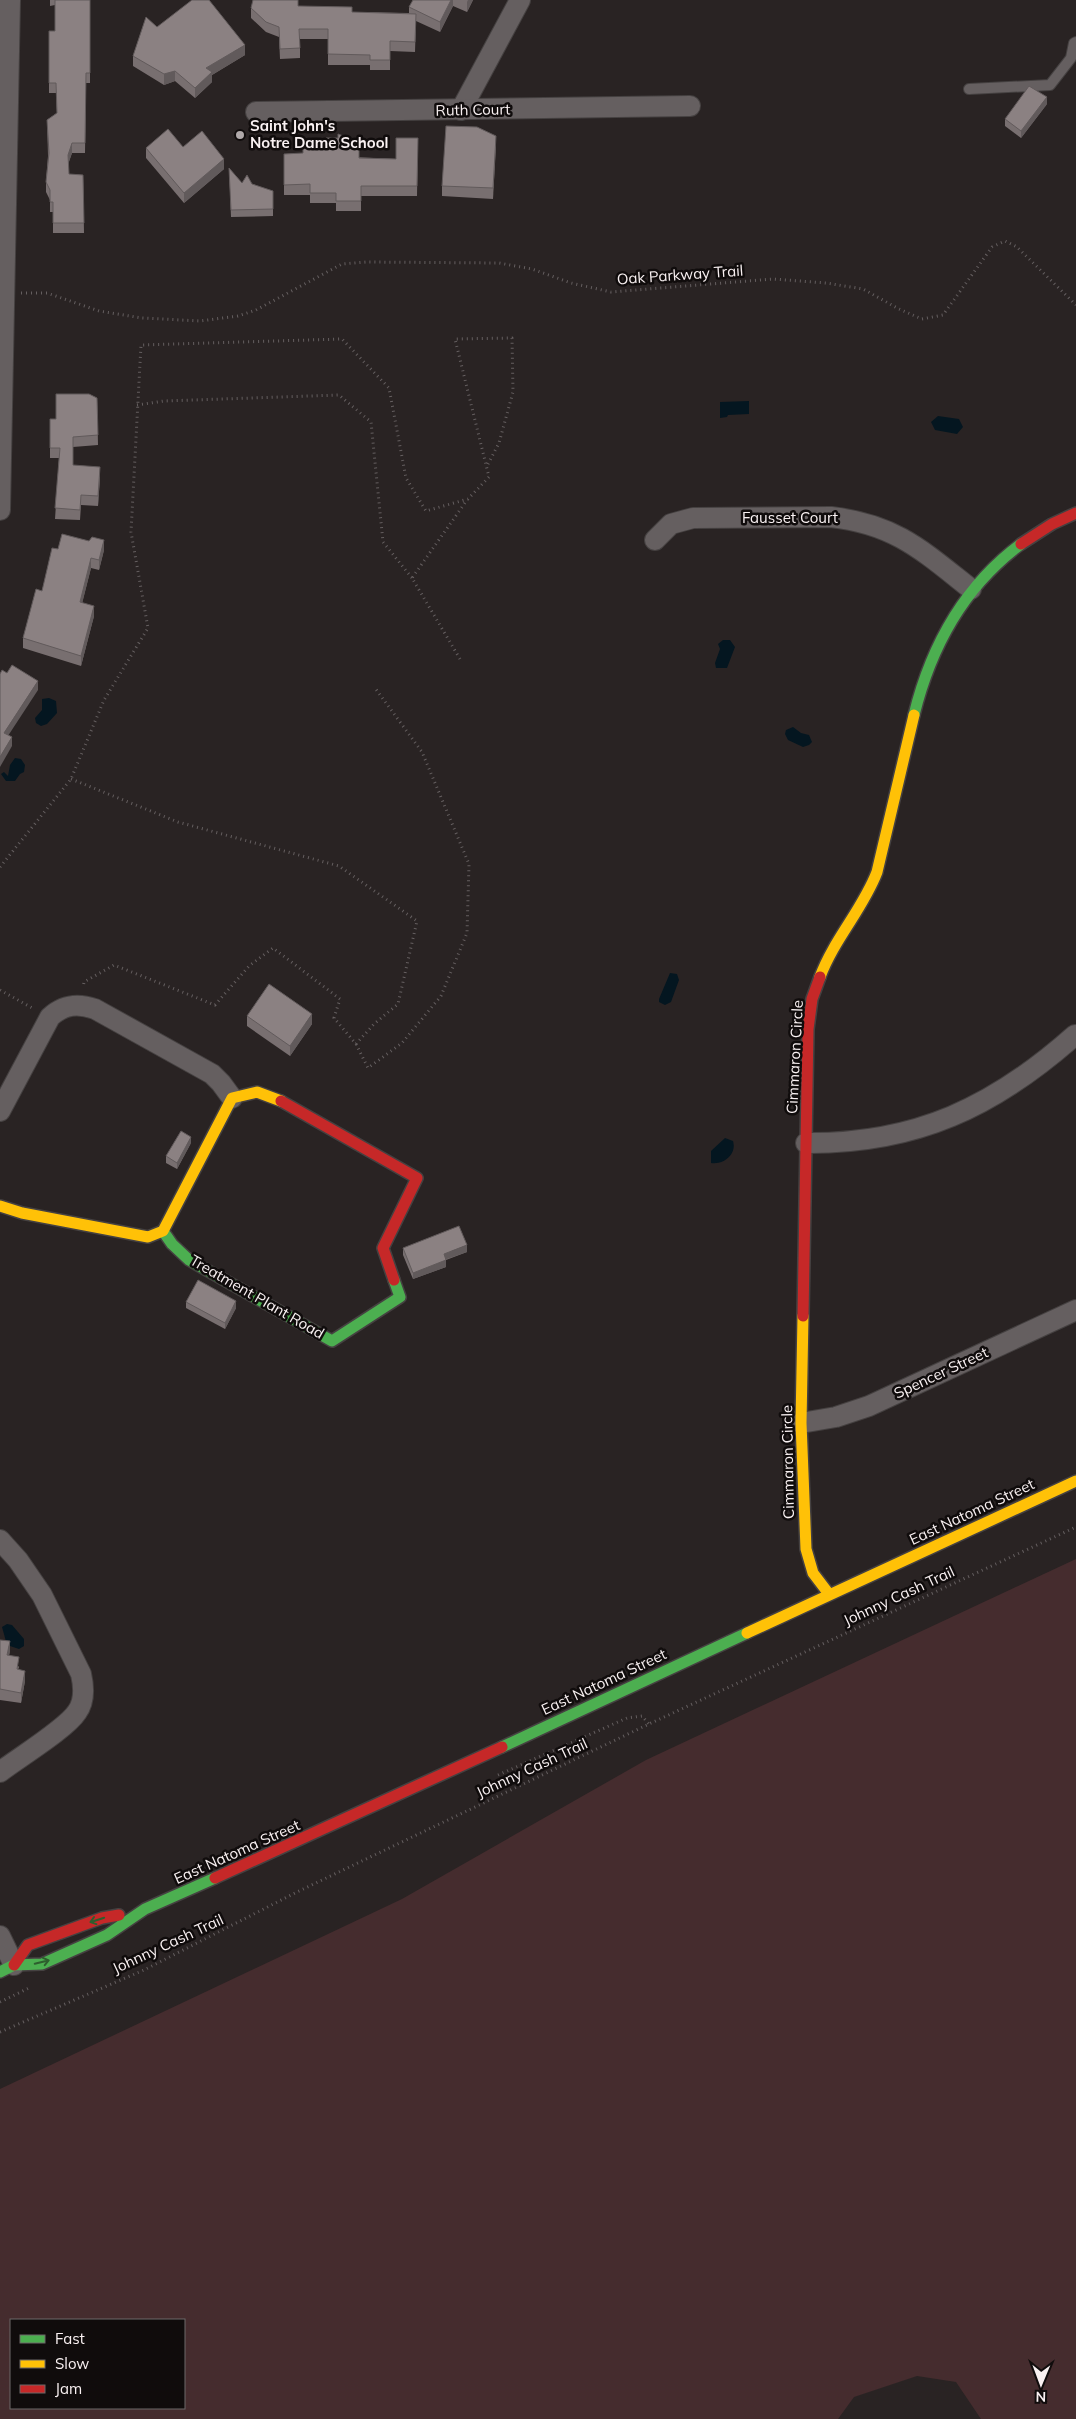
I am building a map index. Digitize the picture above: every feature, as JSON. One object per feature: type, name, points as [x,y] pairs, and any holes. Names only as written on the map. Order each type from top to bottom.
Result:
[{"type":"street","points":[[0,510],[4,123],[10,0]]},
{"type":"street","points":[[461,110],[520,0]]},
{"type":"street","name":"Ruth Court","points":[[256,112],[690,106]]},
{"type":"street","name":"Cimmaron Circle","points":[[829,1594],[813,1573],[806,1549],[801,1423],[808,1029],[812,996],[826,961],[862,902],[878,870],[931,661],[941,636],[972,589],[996,563],[1028,538],[1050,524],[1076,513]]},
{"type":"street","name":"Fausset Court","points":[[655,540],[671,524],[693,518],[848,519],[882,528],[899,535],[914,544],[972,589]]},
{"type":"street","points":[[0,1111],[50,1017],[56,1011],[69,1005],[82,1004],[95,1009],[212,1074],[221,1082],[232,1098],[163,1231],[148,1237],[139,1236],[22,1213],[0,1206]]},
{"type":"street","points":[[806,1143],[840,1143],[879,1137],[943,1120],[980,1104],[1014,1084],[1075,1035]]},
{"type":"street","name":"Treatment Plant Road","points":[[163,1231],[172,1244],[189,1260],[332,1341],[400,1297],[383,1248],[417,1178],[272,1096],[257,1092],[232,1098]]},
{"type":"street","name":"Spencer Street","points":[[801,1423],[836,1417],[869,1406],[1076,1310]]},
{"type":"street","name":"East Natoma Street","points":[[7,1969],[42,1964],[107,1935],[145,1909],[277,1852],[829,1594],[1076,1481]]},
{"type":"street","points":[[0,1540],[18,1560],[42,1595],[81,1674],[83,1698],[77,1712],[68,1723],[0,1772]]},
{"type":"street","name":"East Natoma Street","points":[[7,1969],[28,1945],[102,1918],[145,1909]]},
{"type":"street","points":[[0,1936],[7,1969]]},
{"type":"lane","points":[[969,89],[1050,85],[1071,58],[1074,42],[1076,42]]},
{"type":"path","name":"Oak Parkway Trail","points":[[25,293],[47,293],[99,311],[142,318],[200,321],[238,316],[256,310],[342,264],[366,262],[499,263],[532,269],[571,283],[611,292],[773,279],[826,283],[863,288],[899,310],[922,319],[943,316],[992,247],[1005,240],[1017,247],[1076,305]]},
{"type":"path","points":[[0,867],[71,779],[104,700],[148,628],[131,532],[141,345],[342,338],[389,388],[406,478],[426,511],[468,499]]},
{"type":"path","points":[[412,578],[468,499],[489,477],[486,466],[455,339],[512,338],[513,392],[499,442],[486,466]]},
{"type":"path","points":[[137,405],[164,401],[339,395],[370,422],[383,542],[412,578],[460,659]]},
{"type":"path","points":[[82,1004],[84,982],[114,965],[215,1004],[249,966],[273,948],[340,999],[334,1018],[356,1044],[368,1068],[402,1043],[441,996],[467,933],[469,864],[422,752],[375,688]]},
{"type":"path","points":[[71,779],[178,822],[339,866],[417,921],[398,1004],[374,1024],[356,1044]]},
{"type":"path","points":[[0,990],[50,1017]]},
{"type":"path","name":"Johnny Cash Trail","points":[[0,2032],[144,1970],[306,1888],[649,1724],[1076,1527]]},
{"type":"shaded area","points":[[1076,1559],[1076,2419],[981,2419],[956,2382],[917,2376],[854,2397],[838,2419],[0,2419],[0,2089],[402,1899],[646,1760]]},
{"type":"water","points":[[749,401],[749,414],[728,415],[727,417],[720,418],[720,402]]},
{"type":"water","points":[[938,416],[959,419],[963,427],[957,434],[935,430],[931,422]]},
{"type":"water","points":[[723,640],[730,640],[735,647],[727,668],[716,668],[715,663],[720,649],[718,644]]},
{"type":"water","points":[[49,698],[56,701],[57,713],[47,724],[41,726],[36,723],[35,718],[42,710],[42,699]]},
{"type":"water","points":[[793,727],[801,733],[809,735],[812,742],[803,747],[788,740],[785,734],[786,730]]},
{"type":"water","points":[[15,758],[21,759],[25,765],[24,772],[15,781],[6,781],[1,774],[4,772],[8,776],[10,765]]},
{"type":"water","points":[[670,973],[677,974],[679,980],[671,1002],[665,1005],[659,1002],[659,999]]},
{"type":"water","points":[[725,1138],[733,1141],[734,1146],[731,1154],[725,1160],[711,1163],[711,1151]]},
{"type":"water","points":[[7,1624],[12,1625],[24,1639],[24,1646],[19,1649],[7,1645],[2,1627]]},
{"type":"building","points":[[55,0],[90,0],[90,73],[86,73],[85,143],[72,143],[68,155],[69,174],[83,175],[84,223],[53,223],[53,202],[50,202],[50,190],[46,182],[49,153],[47,120],[57,113],[56,83],[49,83],[49,31],[55,31]]},
{"type":"building","points":[[192,0],[209,0],[245,45],[206,68],[212,72],[195,88],[175,71],[164,74],[133,56],[146,17],[157,27]]},
{"type":"building","points":[[253,0],[298,0],[298,6],[352,7],[352,12],[416,14],[415,42],[390,41],[390,60],[370,60],[370,55],[328,54],[328,29],[299,29],[300,48],[280,49],[279,27],[266,22],[251,8]]},
{"type":"building","points":[[413,0],[451,0],[440,22],[409,7]]},
{"type":"building","points":[[1029,86],[1047,97],[1021,131],[1005,119]]},
{"type":"building","points":[[446,126],[477,127],[496,136],[493,188],[442,186]]},
{"type":"building","points":[[168,129],[183,147],[202,131],[224,159],[184,193],[146,148]]},
{"type":"building","points":[[338,134],[359,142],[359,158],[396,159],[396,138],[418,138],[417,186],[361,186],[361,201],[336,201],[336,193],[310,193],[310,184],[284,185],[284,154],[303,153],[303,145],[326,145],[326,138],[338,138]]},
{"type":"building","points":[[229,168],[242,183],[247,175],[252,184],[273,191],[273,209],[231,210]]},
{"type":"building","points":[[56,394],[89,394],[97,398],[98,435],[73,437],[73,465],[100,467],[98,496],[81,495],[80,510],[55,508],[60,448],[50,448],[50,419],[56,419]]},
{"type":"building","points":[[62,534],[89,541],[92,537],[104,540],[99,560],[91,558],[80,602],[94,606],[81,656],[23,638],[36,589],[42,591],[52,548],[58,549]]},
{"type":"building","points":[[12,665],[38,681],[4,733],[12,737],[0,757],[0,674],[2,670],[7,673]]},
{"type":"building","points":[[269,984],[312,1014],[290,1046],[247,1016]]},
{"type":"building","points":[[181,1131],[191,1137],[177,1163],[166,1156]]},
{"type":"building","points":[[459,1226],[467,1245],[444,1254],[446,1260],[413,1273],[403,1248]]},
{"type":"building","points":[[198,1280],[236,1301],[225,1323],[186,1302]]},
{"type":"building","points":[[0,1640],[10,1641],[7,1655],[19,1657],[17,1669],[25,1671],[21,1693],[0,1689]]},
{"type":"traffic: fast","points":[[914,715],[930,665],[952,620],[982,579],[1021,544]]},
{"type":"traffic: fast","points":[[163,1231],[172,1244],[189,1260],[332,1341],[400,1297],[394,1280]]},
{"type":"traffic: fast","points":[[502,1747],[747,1633]]},
{"type":"traffic: fast","points":[[0,1972],[14,1965],[42,1964],[107,1935],[145,1909],[215,1878]]},
{"type":"traffic: slow","points":[[820,977],[877,872],[914,715]]},
{"type":"traffic: slow","points":[[0,1206],[22,1213],[148,1237],[163,1231],[232,1098],[257,1092],[281,1101]]},
{"type":"traffic: slow","points":[[803,1316],[801,1423],[806,1549],[813,1573],[829,1594]]},
{"type":"traffic: slow","points":[[747,1633],[1076,1481]]},
{"type":"traffic: jam","points":[[1021,544],[1052,524],[1076,513]]},
{"type":"traffic: jam","points":[[803,1316],[808,1029],[812,999],[820,977]]},
{"type":"traffic: jam","points":[[281,1101],[417,1178],[383,1248],[394,1280]]},
{"type":"traffic: jam","points":[[215,1878],[502,1747]]},
{"type":"traffic: jam","points":[[14,1965],[28,1945],[102,1918],[119,1915]]},
{"type":"place","name":"Saint John's Notre Dame School","points":[[240,135]]}]
